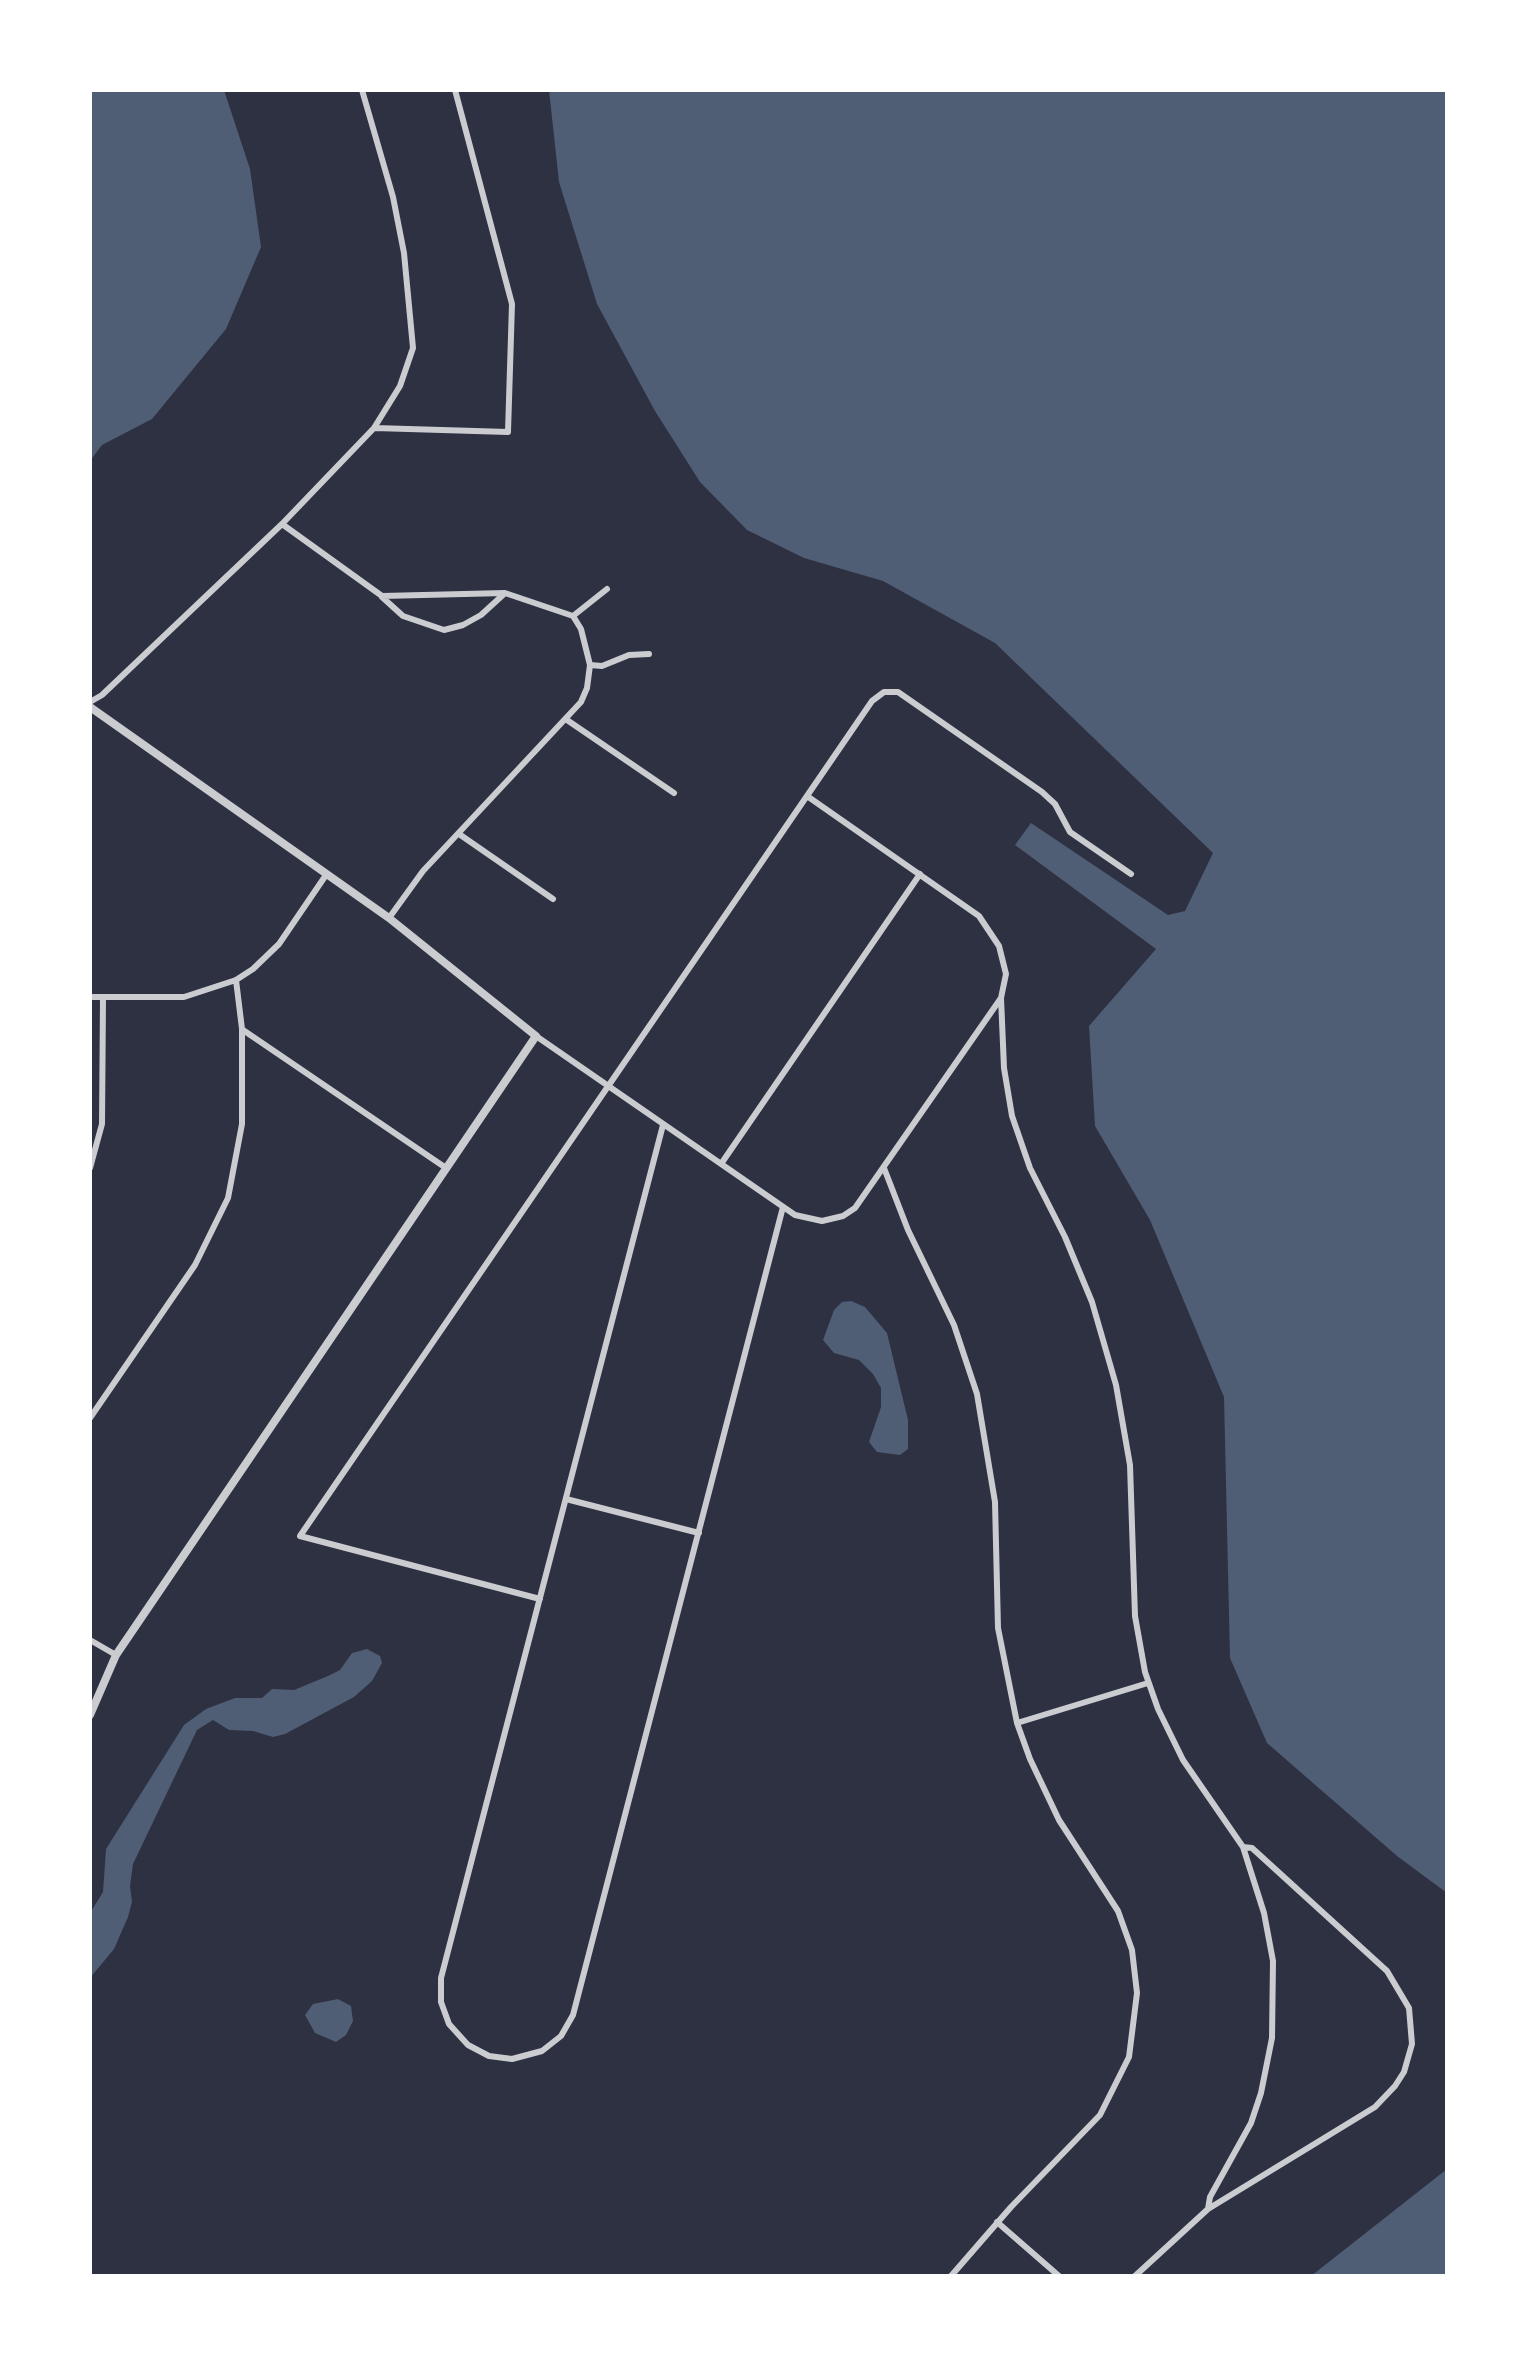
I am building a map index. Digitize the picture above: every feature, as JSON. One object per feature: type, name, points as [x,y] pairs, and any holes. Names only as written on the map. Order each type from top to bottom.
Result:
[{"type":"street","points":[[362,90],[393,197],[404,253],[413,348],[400,386],[374,428],[282,524],[90,704],[389,918],[536,1036],[783,1207],[815,1220],[843,1216],[860,1203],[1001,998],[1006,981],[996,939],[979,916],[807,796]]},
{"type":"street","points":[[374,428],[508,432],[512,304],[455,90]]},
{"type":"street","points":[[282,524],[404,616],[444,630],[481,615],[505,593]]},
{"type":"street","points":[[573,616],[608,589]]},
{"type":"street","points":[[382,596],[505,593],[573,616],[581,629],[590,665],[584,695],[567,720],[423,871],[389,918]]},
{"type":"street","points":[[590,665],[602,666],[630,654],[649,654]]},
{"type":"street","points":[[540,1598],[300,1536],[872,701],[891,691],[898,692],[1042,792],[1055,804],[1070,832],[1131,874]]},
{"type":"street","points":[[567,720],[674,793]]},
{"type":"street","points":[[458,834],[553,898]]},
{"type":"street","points":[[721,1164],[920,874]]},
{"type":"street","points":[[90,997],[184,997],[236,980],[253,970],[279,944],[326,875]]},
{"type":"street","points":[[90,1418],[195,1265],[222,1216],[239,1152],[242,1029],[236,980]]},
{"type":"street","points":[[90,1168],[102,1124],[103,998]]},
{"type":"street","points":[[1001,998],[1004,1068],[1012,1116],[1030,1168],[1065,1236],[1092,1302],[1116,1385],[1131,1479],[1134,1616],[1148,1683],[1183,1760],[1243,1847],[1270,1940],[1272,2038],[1261,2094],[1239,2149],[1210,2197],[1208,2209]]},
{"type":"street","points":[[242,1029],[446,1168]]},
{"type":"street","points":[[90,1715],[116,1655],[536,1036]]},
{"type":"street","points":[[663,1125],[440,1986],[446,2017],[462,2040],[481,2054],[504,2059],[528,2057],[561,2036],[573,2016],[783,1207]]},
{"type":"street","points":[[884,1168],[908,1230],[954,1325],[978,1394],[995,1502],[998,1628],[1017,1723],[1051,1805],[1118,1912],[1132,1950],[1137,2005],[1129,2057],[1100,2115],[951,2276]]},
{"type":"street","points":[[566,1498],[698,1533]]},
{"type":"street","points":[[90,1640],[116,1655]]},
{"type":"street","points":[[1017,1723],[1148,1683]]},
{"type":"street","points":[[1135,2276],[1208,2209],[1375,2107],[1396,2086],[1412,2044],[1404,1994],[1387,1971],[1252,1848],[1243,1847]]},
{"type":"street","points":[[998,2222],[1059,2276]]},
{"type":"water","points":[[90,90],[224,90],[250,169],[261,247],[226,329],[152,419],[102,445],[90,461]]},
{"type":"water","points":[[549,90],[1447,90],[1447,1893],[1397,1856],[1267,1743],[1230,1658],[1224,1397],[1150,1220],[1095,1126],[1089,1026],[1156,949],[1015,845],[1031,823],[1168,915],[1185,911],[1213,853],[995,643],[883,581],[804,558],[747,530],[700,482],[655,411],[597,304],[559,182]]},
{"type":"water","points":[[842,1302],[865,1307],[887,1333],[908,1420],[908,1449],[900,1455],[877,1452],[869,1442],[881,1407],[881,1388],[873,1374],[859,1360],[834,1353],[823,1340],[834,1310]]},
{"type":"water","points":[[367,1649],[380,1656],[382,1663],[372,1681],[354,1697],[285,1734],[273,1737],[229,1730],[213,1720],[197,1730],[133,1864],[128,1917],[114,1949],[90,1978],[90,1913],[103,1892],[106,1849],[184,1725],[206,1709],[235,1698],[262,1698],[272,1689],[294,1690],[328,1676],[340,1670],[352,1653]]},
{"type":"water","points":[[338,1999],[351,2006],[353,2021],[346,2035],[336,2042],[315,2033],[305,2015],[313,2004]]},
{"type":"water","points":[[1447,2169],[1447,2276],[1311,2276]]}]
